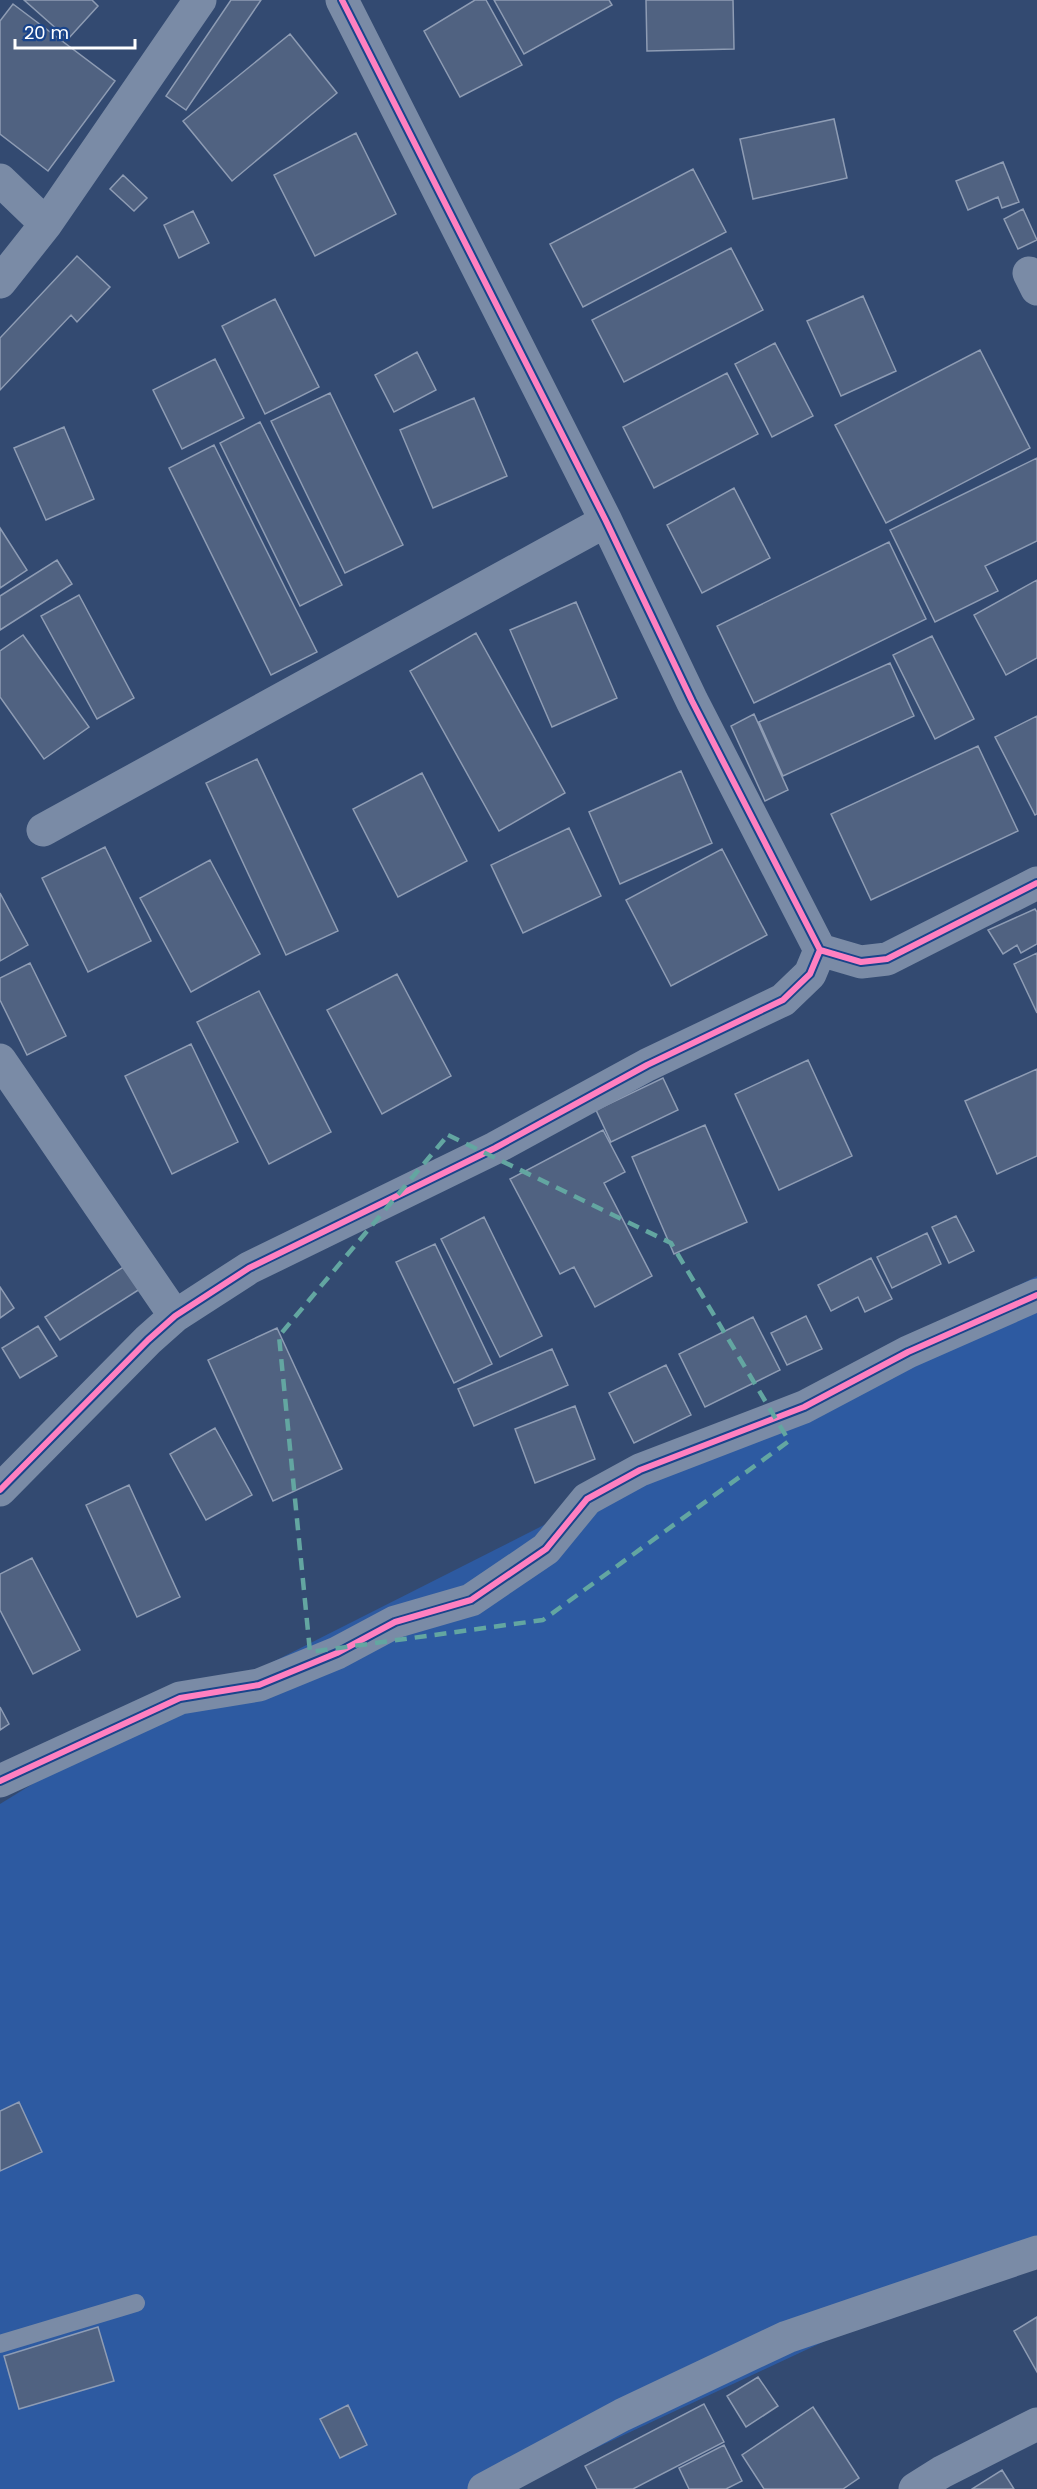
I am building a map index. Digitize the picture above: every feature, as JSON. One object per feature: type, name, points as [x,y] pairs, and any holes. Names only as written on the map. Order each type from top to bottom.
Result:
[{"type":"street","points":[[0,282],[46,224],[200,0]]},
{"type":"street","points":[[342,0],[820,950],[861,962],[887,959],[1037,883]]},
{"type":"street","points":[[0,180],[46,224]]},
{"type":"street","points":[[43,830],[606,521]]},
{"type":"street","points":[[0,1490],[148,1340],[175,1316],[249,1268],[495,1149],[647,1065],[783,1000],[810,974],[820,950]]},
{"type":"street","points":[[0,1060],[175,1316]]},
{"type":"street","points":[[0,1781],[180,1698],[260,1685],[337,1653],[395,1622],[471,1600],[546,1549],[587,1499],[640,1470],[804,1407],[908,1352],[1037,1295]]},
{"type":"street","points":[[495,2487],[622,2415],[787,2337],[1037,2252]]},
{"type":"street","points":[[915,2489],[942,2472],[1037,2424]]},
{"type":"lane","points":[[0,2344],[136,2303]]},
{"type":"highlighted area","points":[[448,1135],[671,1243],[789,1441],[543,1620],[310,1652],[279,1336]]},
{"type":"shaded area","points":[[1037,1276],[1037,2242],[508,2489],[0,2489],[0,1804],[39,1780]]},
{"type":"building","points":[[24,0],[92,0],[98,6],[68,39]]},
{"type":"building","points":[[231,0],[261,0],[186,110],[166,96]]},
{"type":"building","points":[[475,0],[486,0],[522,65],[460,97],[424,31]]},
{"type":"building","points":[[494,0],[609,0],[612,5],[524,54]]},
{"type":"building","points":[[646,0],[733,0],[734,49],[647,51]]},
{"type":"building","points":[[13,4],[115,81],[48,171],[0,134],[0,21]]},
{"type":"building","points":[[290,34],[337,93],[232,181],[183,121]]},
{"type":"building","points":[[834,119],[847,178],[753,199],[740,139]]},
{"type":"building","points":[[356,133],[396,214],[315,256],[274,175]]},
{"type":"building","points":[[1003,162],[1019,202],[1002,208],[998,197],[968,210],[956,181]]},
{"type":"building","points":[[693,169],[726,232],[583,307],[550,244]]},
{"type":"building","points":[[123,175],[147,198],[134,211],[110,189]]},
{"type":"building","points":[[1023,209],[1037,240],[1018,249],[1004,219]]},
{"type":"building","points":[[193,211],[209,243],[179,258],[164,225]]},
{"type":"building","points":[[731,248],[763,310],[624,382],[592,320]]},
{"type":"building","points":[[77,256],[110,287],[77,322],[71,315],[0,390],[0,338]]},
{"type":"building","points":[[863,296],[896,371],[841,396],[807,321]]},
{"type":"building","points":[[275,299],[319,387],[265,414],[222,326]]},
{"type":"building","points":[[775,343],[813,416],[772,437],[735,364]]},
{"type":"building","points":[[980,350],[1030,448],[886,523],[835,425]]},
{"type":"building","points":[[417,352],[436,390],[394,412],[375,375]]},
{"type":"building","points":[[215,359],[244,418],[182,449],[153,390]]},
{"type":"building","points":[[727,373],[758,434],[654,488],[623,427]]},
{"type":"building","points":[[330,393],[403,545],[345,573],[271,421]]},
{"type":"building","points":[[474,398],[507,476],[433,508],[400,430]]},
{"type":"building","points":[[260,422],[342,585],[300,606],[220,443]]},
{"type":"building","points":[[64,427],[94,499],[46,520],[14,448]]},
{"type":"building","points":[[214,445],[317,652],[271,675],[169,468]]},
{"type":"building","points":[[1037,458],[1037,541],[985,566],[998,591],[935,622],[890,530]]},
{"type":"building","points":[[734,488],[770,558],[702,593],[667,525]]},
{"type":"building","points":[[0,528],[27,570],[0,588]]},
{"type":"building","points":[[889,542],[926,619],[754,703],[717,626]]},
{"type":"building","points":[[57,560],[72,584],[0,630],[0,596]]},
{"type":"building","points":[[1037,580],[1037,658],[1006,675],[974,615]]},
{"type":"building","points":[[79,595],[134,698],[97,719],[41,616]]},
{"type":"building","points":[[576,602],[617,698],[552,727],[510,630]]},
{"type":"building","points":[[476,633],[565,793],[499,831],[410,671]]},
{"type":"building","points":[[23,635],[89,727],[44,759],[0,697],[0,651]]},
{"type":"building","points":[[932,636],[974,719],[935,739],[893,655]]},
{"type":"building","points":[[890,663],[914,716],[783,776],[759,722]]},
{"type":"building","points":[[754,714],[788,790],[765,801],[731,726]]},
{"type":"building","points":[[1037,716],[1037,814],[1035,815],[995,737]]},
{"type":"building","points":[[978,746],[1018,831],[871,900],[831,814]]},
{"type":"building","points":[[257,759],[338,931],[286,955],[206,783]]},
{"type":"building","points":[[681,771],[712,843],[620,884],[589,812]]},
{"type":"building","points":[[422,773],[467,861],[398,897],[353,809]]},
{"type":"building","points":[[569,828],[601,896],[523,933],[491,865]]},
{"type":"building","points":[[105,847],[151,941],[88,972],[42,878]]},
{"type":"building","points":[[722,849],[767,935],[671,986],[626,900]]},
{"type":"building","points":[[210,860],[260,954],[191,992],[140,898]]},
{"type":"building","points":[[0,893],[28,945],[0,961]]},
{"type":"building","points":[[1035,909],[1037,912],[1037,944],[1021,953],[1017,945],[1003,954],[988,930]]},
{"type":"building","points":[[1037,953],[1037,1013],[1014,964]]},
{"type":"building","points":[[30,963],[66,1036],[27,1055],[0,1000],[0,978]]},
{"type":"building","points":[[397,974],[451,1076],[382,1114],[327,1010]]},
{"type":"building","points":[[259,991],[331,1132],[269,1164],[197,1022]]},
{"type":"building","points":[[191,1044],[238,1142],[172,1174],[125,1076]]},
{"type":"building","points":[[808,1060],[852,1156],[779,1190],[735,1094]]},
{"type":"building","points":[[1037,1069],[1037,1156],[997,1174],[965,1101]]},
{"type":"building","points":[[663,1078],[678,1110],[611,1142],[596,1110]]},
{"type":"building","points":[[705,1125],[747,1222],[674,1254],[632,1157]]},
{"type":"building","points":[[603,1130],[625,1172],[604,1183],[652,1276],[595,1307],[574,1267],[560,1274],[510,1179]]},
{"type":"building","points":[[956,1216],[974,1251],[949,1263],[932,1227]]},
{"type":"building","points":[[484,1217],[542,1336],[500,1357],[441,1239]]},
{"type":"building","points":[[927,1233],[941,1264],[892,1288],[877,1257]]},
{"type":"building","points":[[435,1244],[492,1364],[454,1383],[396,1262]]},
{"type":"building","points":[[871,1258],[892,1299],[865,1312],[858,1297],[831,1311],[818,1285]]},
{"type":"building","points":[[125,1266],[140,1289],[60,1340],[45,1317]]},
{"type":"building","points":[[0,1287],[14,1308],[0,1318]]},
{"type":"building","points":[[806,1316],[822,1349],[787,1365],[771,1333]]},
{"type":"building","points":[[753,1317],[780,1370],[705,1407],[679,1354]]},
{"type":"building","points":[[38,1326],[57,1356],[20,1378],[2,1348]]},
{"type":"building","points":[[277,1328],[342,1469],[273,1501],[208,1360]]},
{"type":"building","points":[[552,1349],[568,1385],[474,1426],[458,1389]]},
{"type":"building","points":[[666,1365],[691,1415],[634,1443],[609,1393]]},
{"type":"building","points":[[575,1406],[595,1459],[535,1483],[515,1429]]},
{"type":"building","points":[[215,1428],[252,1495],[206,1520],[170,1454]]},
{"type":"building","points":[[129,1485],[180,1597],[137,1617],[86,1505]]},
{"type":"building","points":[[32,1558],[80,1650],[33,1674],[0,1610],[0,1574]]},
{"type":"building","points":[[0,1707],[9,1724],[0,1730]]},
{"type":"building","points":[[19,2102],[42,2152],[0,2171],[0,2111]]},
{"type":"building","points":[[1037,2317],[1037,2372],[1014,2331]]},
{"type":"building","points":[[98,2327],[114,2381],[19,2409],[4,2356]]},
{"type":"building","points":[[758,2377],[778,2406],[746,2427],[727,2396]]},
{"type":"building","points":[[704,2404],[724,2442],[633,2489],[597,2489],[585,2466]]},
{"type":"building","points":[[348,2405],[367,2445],[340,2458],[320,2419]]},
{"type":"building","points":[[813,2407],[859,2478],[843,2489],[764,2489],[742,2455]]},
{"type":"building","points":[[724,2445],[742,2481],[726,2489],[689,2489],[679,2468]]},
{"type":"building","points":[[1002,2470],[1014,2489],[972,2489]]},
{"type":"cycle path","points":[[342,0],[606,521],[692,701],[820,950],[861,962],[887,959],[1037,883]]},
{"type":"cycle path","points":[[0,1490],[148,1340],[175,1316],[249,1268],[495,1148],[647,1065],[783,1000],[810,974],[820,950]]},
{"type":"cycle path","points":[[0,1781],[180,1698],[259,1685],[337,1653],[395,1622],[471,1600],[546,1549],[587,1499],[640,1470],[804,1407],[908,1352],[1037,1295]]}]
